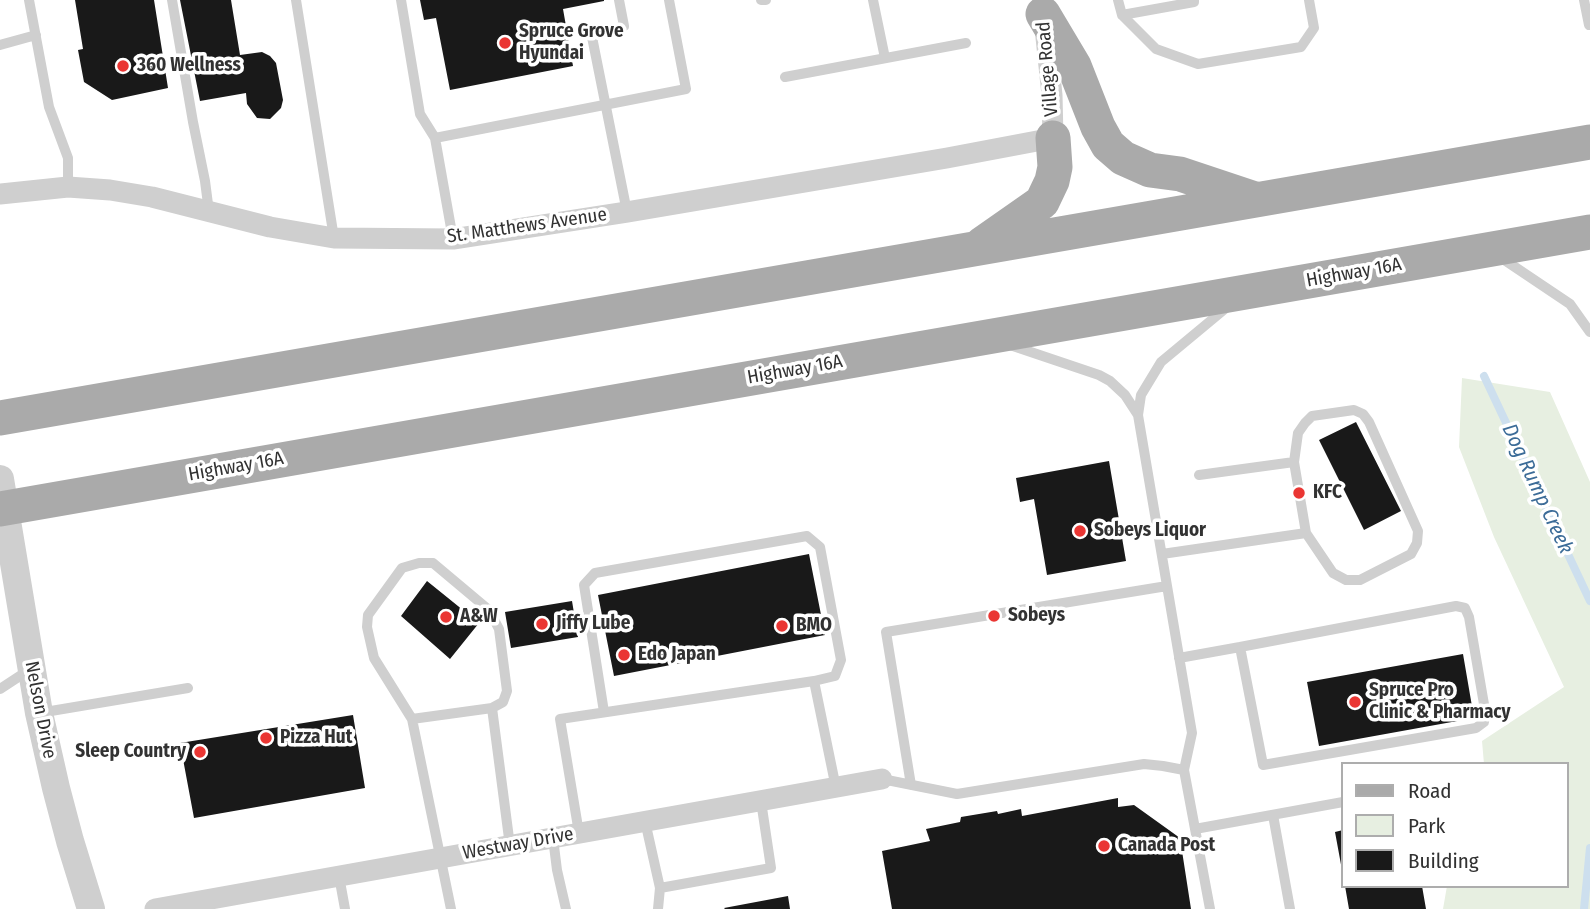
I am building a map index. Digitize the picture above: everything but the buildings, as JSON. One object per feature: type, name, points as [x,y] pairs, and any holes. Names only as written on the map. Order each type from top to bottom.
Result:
[{"type":"main road","points":[[1042,7],[1074,66],[1108,145],[1123,158],[1150,170],[1180,174],[1258,200]]},
{"type":"main road","points":[[975,249],[1042,202],[1055,167],[1053,138]]},
{"type":"main road","points":[[0,418],[1590,142]]},
{"type":"main road","name":"Highway 16A","points":[[2,499],[987,337],[1590,232]]},
{"type":"street","name":"Village Road","points":[[1042,7],[1052,95],[1053,138]]},
{"type":"street","name":"St. Matthews Avenue","points":[[0,194],[68,187],[110,190],[138,194],[270,227],[334,238],[453,239],[947,159],[1053,138]]},
{"type":"street","name":"Nelson Drive","points":[[2,499],[39,713],[70,841],[92,909]]},
{"type":"street","name":"Westway Drive","points":[[155,909],[882,779]]},
{"type":"lane","points":[[29,0],[49,107],[68,158],[68,187]]},
{"type":"lane","points":[[172,0],[209,212]]},
{"type":"lane","points":[[296,0],[334,238]]},
{"type":"lane","points":[[401,0],[420,114],[435,138],[453,239]]},
{"type":"lane","points":[[619,0],[624,26],[592,37],[627,212]]},
{"type":"lane","points":[[435,138],[686,89],[669,0]]},
{"type":"lane","points":[[873,0],[885,58]]},
{"type":"lane","points":[[1118,0],[1122,15],[1156,49],[1198,64],[1301,47],[1314,28],[1309,0]]},
{"type":"lane","points":[[1122,15],[1194,0]]},
{"type":"lane","points":[[1584,0],[1589,25]]},
{"type":"lane","points":[[0,44],[36,35]]},
{"type":"lane","points":[[785,77],[966,43]]},
{"type":"lane","points":[[1489,250],[1570,304],[1590,332]]},
{"type":"lane","points":[[1210,909],[1184,770],[1192,733],[1138,415],[1141,395],[1161,362],[1244,293]]},
{"type":"lane","points":[[987,337],[1099,374],[1125,395],[1138,415]]},
{"type":"lane","points":[[1354,410],[1363,414],[1369,422],[1418,531],[1417,543],[1411,554],[1360,580],[1346,580],[1333,573],[1306,533],[1294,462],[1298,433],[1312,416],[1354,410]]},
{"type":"lane","points":[[1199,475],[1294,462]]},
{"type":"lane","points":[[1162,554],[1306,533]]},
{"type":"lane","points":[[579,833],[560,719],[835,676],[841,660],[820,547],[807,536],[595,573],[584,585],[604,712]]},
{"type":"lane","points":[[412,719],[492,708],[503,702],[507,691],[499,629],[489,610],[433,563],[419,563],[402,568],[368,615],[367,627],[374,658],[412,719],[451,909]]},
{"type":"lane","points":[[911,785],[886,632],[1167,586]]},
{"type":"lane","points":[[1179,658],[1456,606],[1465,608],[1469,617],[1485,710],[1483,722],[1476,728],[1263,765],[1240,647]]},
{"type":"lane","points":[[0,690],[31,669]]},
{"type":"lane","points":[[814,681],[836,788]]},
{"type":"lane","points":[[39,713],[188,688]]},
{"type":"lane","points":[[492,708],[510,846]]},
{"type":"lane","points":[[882,779],[957,794],[1144,764],[1184,770]]},
{"type":"lane","points":[[660,888],[771,868],[761,801]]},
{"type":"lane","points":[[1195,829],[1342,802]]},
{"type":"lane","points":[[1273,815],[1290,909]]},
{"type":"lane","points":[[645,821],[660,888],[658,909]]},
{"type":"lane","points":[[553,838],[556,870],[566,909]]},
{"type":"lane","points":[[339,876],[345,909]]},
{"type":"green space","points":[[1462,378],[1550,392],[1590,482],[1590,909],[1443,909],[1447,888],[1569,888],[1569,762],[1484,762],[1482,741],[1564,687],[1494,537],[1459,447]]},
{"type":"waterway","name":"Dog Rump Creek","points":[[1484,376],[1590,601]]},
{"type":"waterway","name":"Dog Rump Creek","points":[[1584,909],[1590,848]]},
{"type":"place","name":"Spruce Grove Hyundai","points":[[505,43]]},
{"type":"place","name":"360 Wellness","points":[[123,66]]},
{"type":"place","name":"KFC","points":[[1299,493]]},
{"type":"place","name":"Sobeys Liquor","points":[[1080,531]]},
{"type":"place","name":"Sobeys","points":[[994,616]]},
{"type":"place","name":"A&W","points":[[446,617]]},
{"type":"place","name":"Jiffy Lube","points":[[542,624]]},
{"type":"place","name":"BMO","points":[[782,626]]},
{"type":"place","name":"Edo Japan","points":[[624,655]]},
{"type":"place","name":"Spruce Pro Clinic & Pharmacy","points":[[1355,702]]},
{"type":"place","name":"Pizza Hut","points":[[266,738]]},
{"type":"place","name":"Sleep Country","points":[[200,752]]},
{"type":"place","name":"Canada Post","points":[[1104,846]]}]
